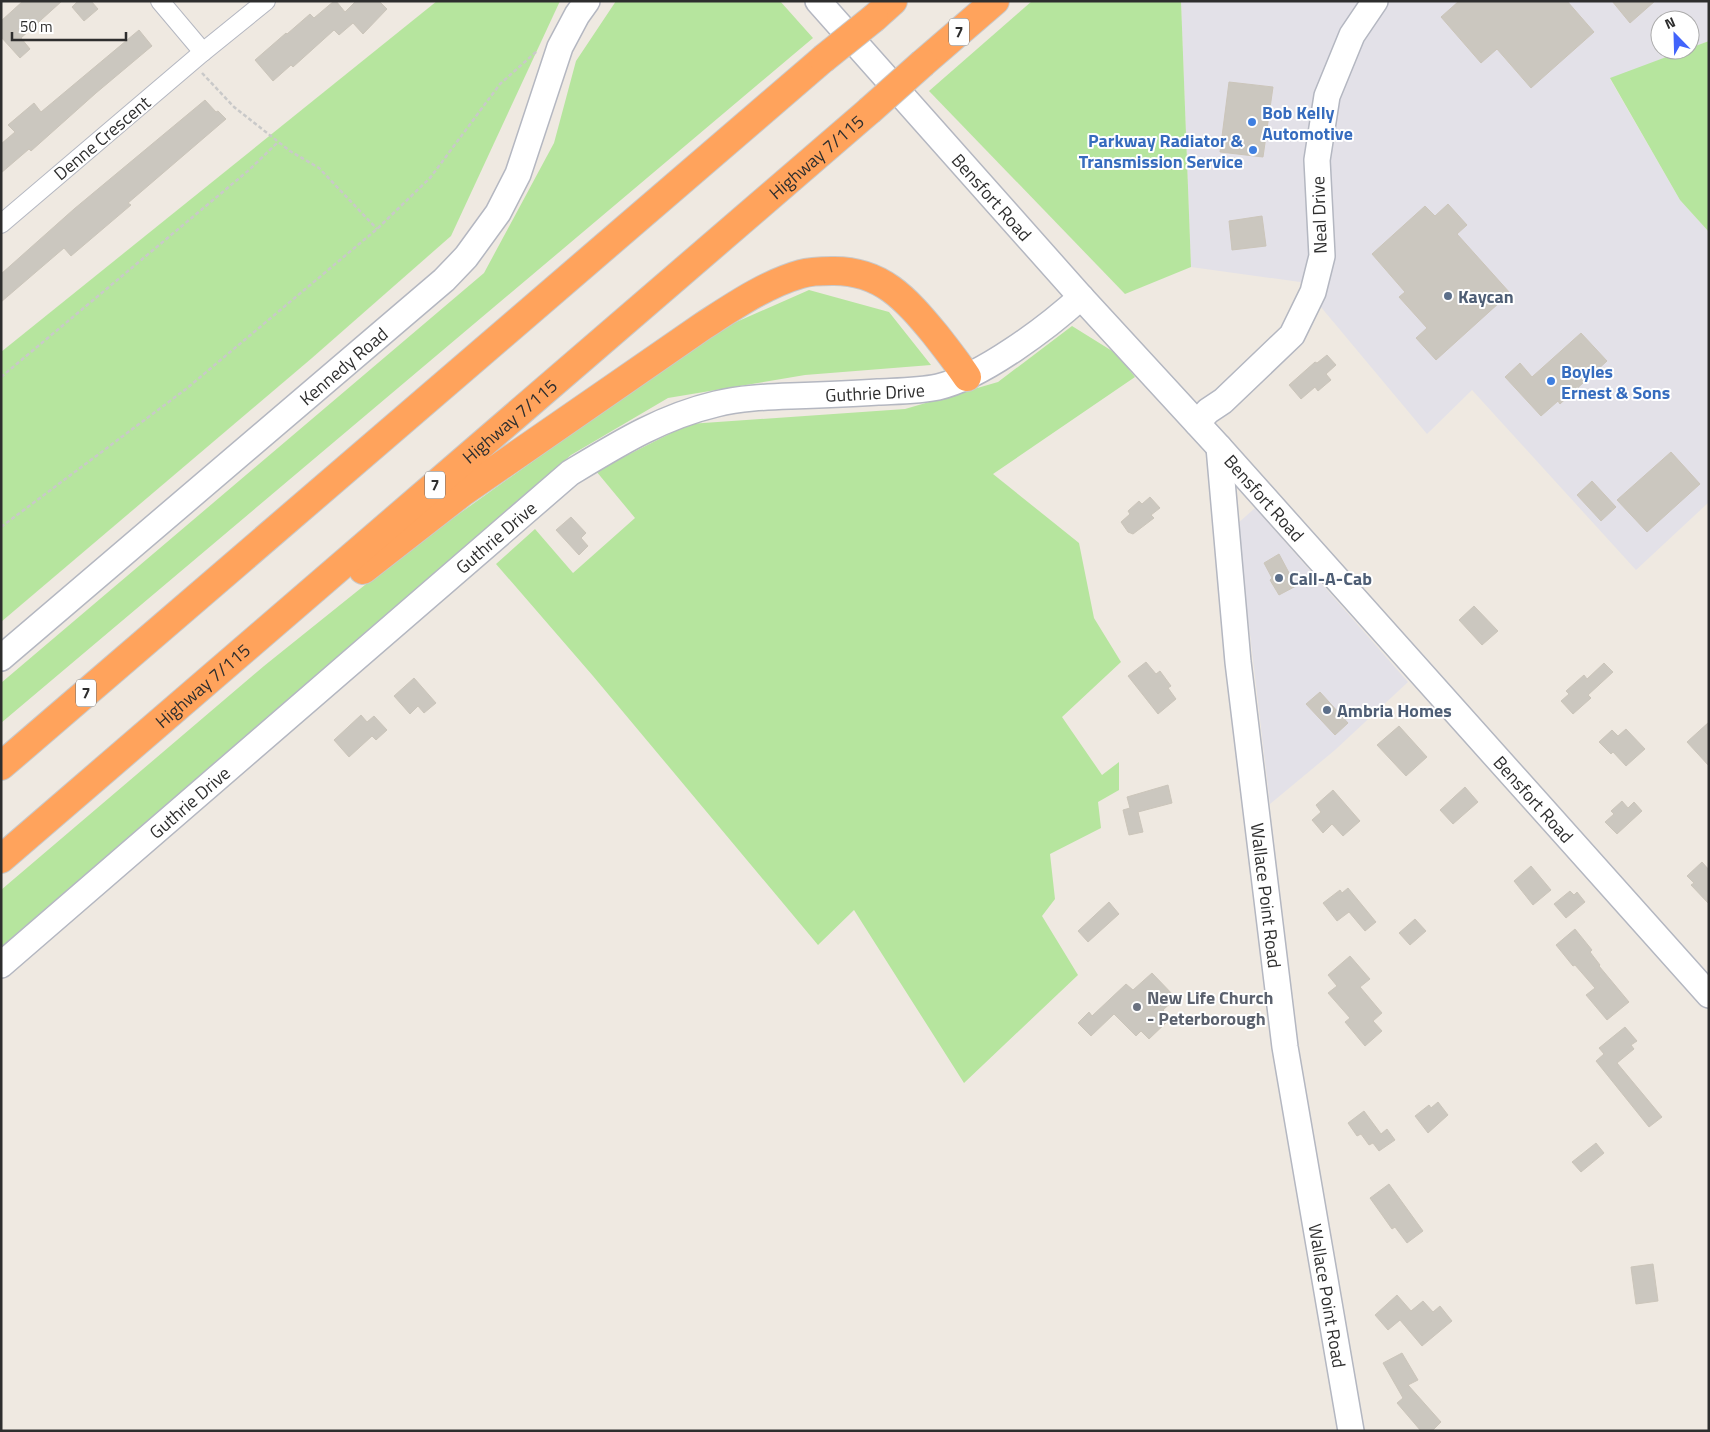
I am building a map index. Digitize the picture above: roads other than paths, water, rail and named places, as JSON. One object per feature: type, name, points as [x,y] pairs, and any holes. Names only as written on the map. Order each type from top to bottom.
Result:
[{"type":"highway","name":"Highway 7/115","points":[[1,858],[995,1]]},
{"type":"highway","name":"7","points":[[1,766],[823,59],[884,10]]},
{"type":"highway","points":[[260,635],[324,600],[463,492],[703,326],[743,300],[779,282],[803,274],[824,271],[853,272],[874,278],[895,290],[924,320],[957,362],[966,377]]},
{"type":"highway","points":[[1,750],[170,620]]},
{"type":"street","points":[[160,1],[197,57]]},
{"type":"street","name":"Denne Crescent","points":[[1,224],[197,57],[266,1]]},
{"type":"street","name":"Kennedy Road","points":[[1,658],[444,280],[466,257],[498,213],[518,174],[560,47],[577,16],[588,1]]},
{"type":"street","name":"Bensfort Road","points":[[818,1],[1709,995]]},
{"type":"street","name":"Neal Drive","points":[[1197,423],[1208,411],[1223,401],[1292,335],[1314,292],[1322,256],[1316,160],[1327,96],[1352,35],[1375,1]]},
{"type":"street","name":"Guthrie Drive","points":[[1,965],[570,473],[640,431],[686,412],[718,404],[761,398],[907,391],[939,386],[966,377],[1008,353],[1065,312],[1082,297]]},
{"type":"street","name":"Wallace Point Road","points":[[1219,447],[1238,662],[1285,1047],[1351,1431]]},
{"type":"place","name":"Bob Kelly Automotive","points":[[1252,122]]},
{"type":"place","name":"Parkway Radiator & Transmission Service","points":[[1253,150]]},
{"type":"place","name":"Kaycan","points":[[1448,296]]},
{"type":"place","name":"Boyles Ernest & Sons","points":[[1551,381]]},
{"type":"place","name":"Call-A-Cab","points":[[1279,578]]},
{"type":"place","name":"Ambria Homes","points":[[1327,710]]},
{"type":"place","name":"New Life Church - Peterborough","points":[[1137,1007]]}]
